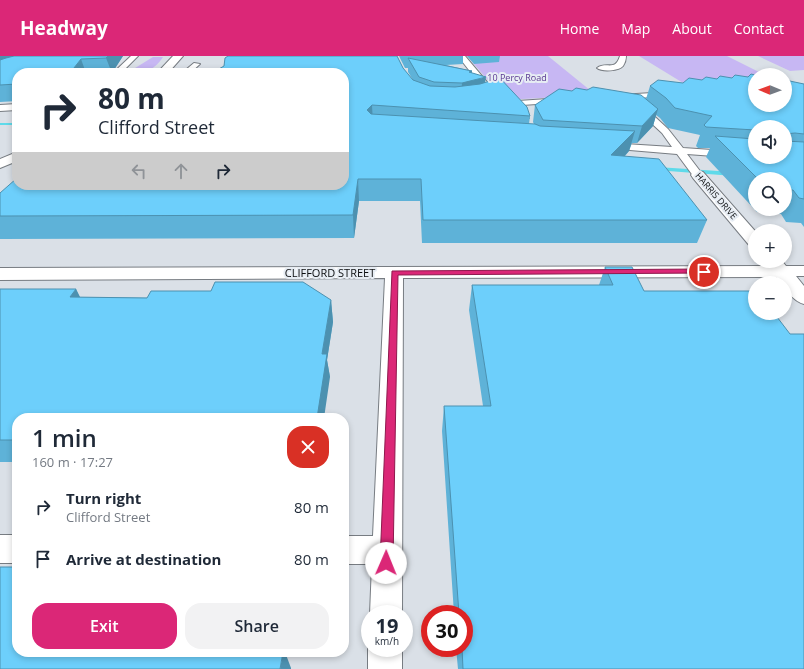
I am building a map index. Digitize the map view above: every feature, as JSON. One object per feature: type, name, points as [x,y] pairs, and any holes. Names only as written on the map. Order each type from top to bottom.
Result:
[{"type":"street","points":[[167,68],[178,56]]},
{"type":"street","points":[[0,164],[12,158]]},
{"type":"street","name":"HARRIS DRIVE","points":[[693,170],[748,233]]},
{"type":"street","name":"CLIFFORD STREET","points":[[0,274],[394,273],[748,267]]},
{"type":"street","points":[[778,268],[804,298]]},
{"type":"street","name":"CLIFFORD STREET","points":[[787,268],[804,271]]},
{"type":"street","points":[[386,605],[386,550],[394,273]]},
{"type":"street","points":[[0,549],[12,549]]},
{"type":"street","points":[[349,550],[386,550]]},
{"type":"street","points":[[385,657],[385,669]]},
{"type":"lane","points":[[122,68],[135,56]]},
{"type":"lane","points":[[461,56],[490,90],[490,94],[486,97]]},
{"type":"lane","points":[[601,68],[617,67],[621,64],[623,56]]},
{"type":"lane","points":[[192,68],[196,64]]},
{"type":"lane","points":[[610,97],[679,93]]},
{"type":"lane","name":"HARRIS DRIVE","points":[[626,96],[656,121],[693,170]]},
{"type":"lane","points":[[530,127],[518,108],[518,103],[570,99]]},
{"type":"lane","points":[[0,108],[12,107]]},
{"type":"lane","points":[[599,145],[748,155]]},
{"type":"green space","name":"10 Percy Road","points":[[467,56],[548,56],[596,95],[505,100]]},
{"type":"green space","points":[[639,56],[727,56],[751,68],[748,68],[748,82],[688,86]]},
{"type":"green space","points":[[758,56],[804,56],[804,70],[792,71],[792,68],[784,68]]},
{"type":"green space","points":[[153,57],[163,57],[153,68],[135,68]]},
{"type":"building","points":[[14,56],[108,56],[106,58],[81,59],[74,68],[12,68],[12,84],[0,85],[0,60]]},
{"type":"building","points":[[228,56],[397,56],[403,68],[413,80],[430,86],[455,87],[480,84],[490,81],[498,76],[527,107],[530,116],[372,105],[367,110],[371,114],[635,131],[611,155],[659,159],[707,220],[423,220],[421,179],[358,179],[353,215],[0,216],[0,193],[12,182],[12,190],[349,190],[349,68],[221,68],[224,66],[225,58]]},
{"type":"building","points":[[408,58],[472,71],[469,72],[486,77],[462,83],[434,82],[419,77]]},
{"type":"building","points":[[735,75],[748,77],[748,112],[792,112],[792,81],[804,84],[804,134],[792,133],[792,120],[748,120],[748,130],[706,127],[704,125],[712,116],[675,108],[666,98],[650,86],[658,80],[683,83],[689,78],[702,80],[706,77],[717,79],[720,76],[732,78]]},
{"type":"building","points":[[593,87],[641,95],[658,109],[642,126],[543,120],[535,105],[559,89],[572,91],[576,88],[587,90]]},
{"type":"building","points":[[715,136],[748,138],[748,164],[792,164],[792,141],[804,142],[804,199],[799,198],[792,190],[792,172],[751,172]]},
{"type":"building","points":[[605,267],[632,267],[644,291],[748,291],[748,320],[779,320],[790,334],[804,334],[804,669],[463,669],[462,657],[473,657],[473,605],[458,605],[444,406],[491,406],[472,285],[613,285]]},
{"type":"building","points":[[215,282],[303,282],[331,300],[322,354],[327,354],[318,413],[12,413],[12,440],[0,440],[0,289],[76,289],[70,297],[147,298],[151,291],[211,291]]},
{"type":"building","points":[[0,567],[12,567],[12,657],[282,657],[280,669],[0,669]]},
{"type":"waterway","points":[[0,124],[12,124]]},
{"type":"waterway","points":[[657,169],[734,174]]},
{"type":"route","points":[[386,563],[394,273],[704,272]]}]
